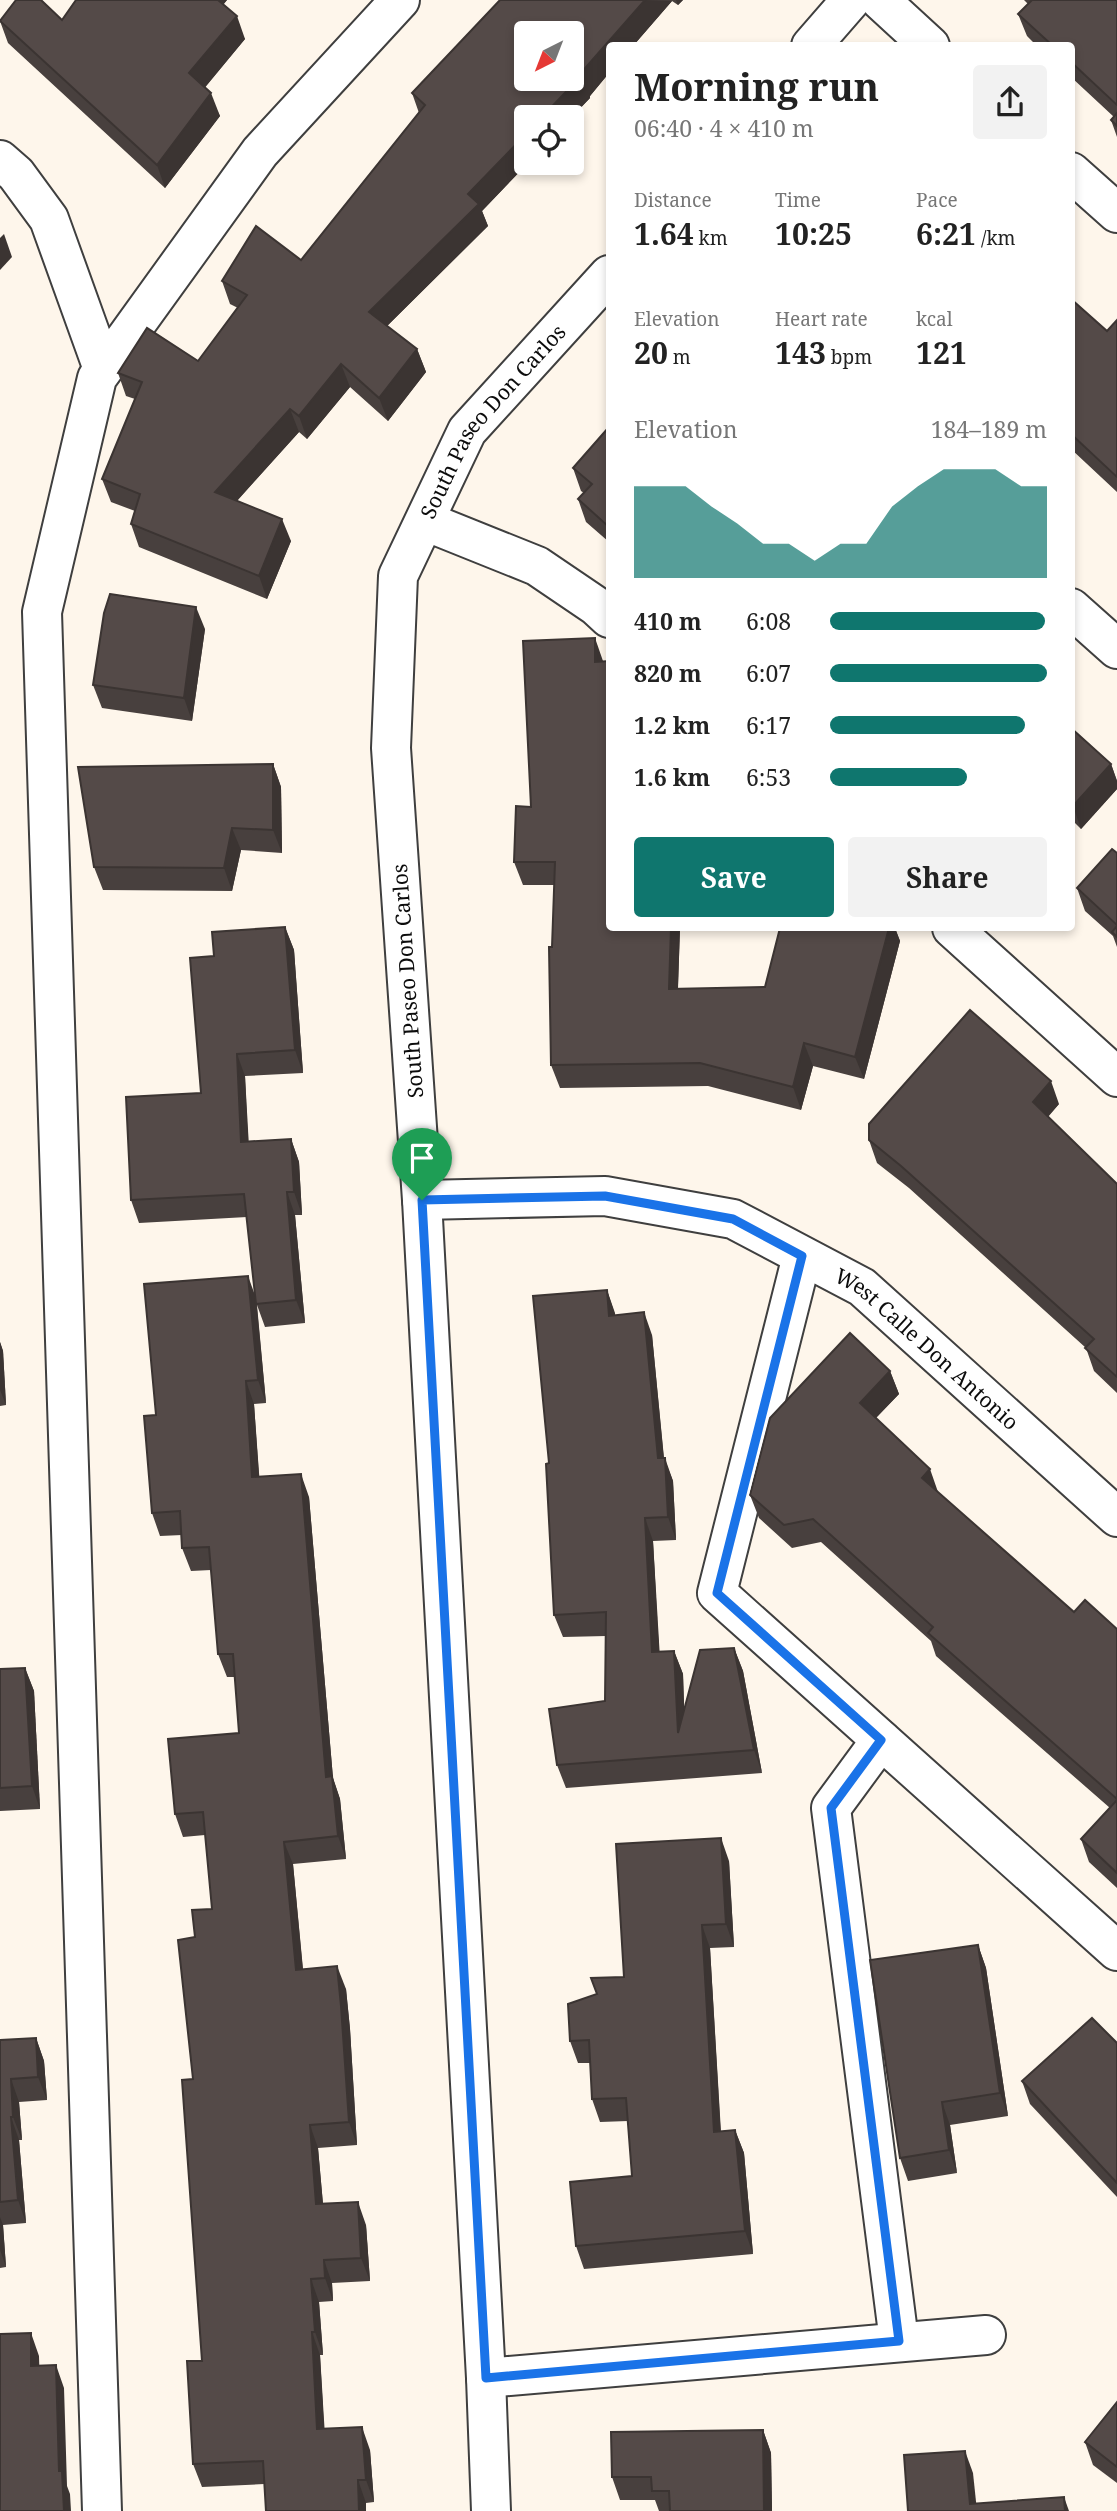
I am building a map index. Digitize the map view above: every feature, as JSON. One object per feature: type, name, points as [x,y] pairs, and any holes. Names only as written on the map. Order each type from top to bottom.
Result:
[{"type":"street","points":[[102,2511],[42,612],[97,378],[260,152],[400,0]]},
{"type":"street","points":[[814,42],[851,0]]},
{"type":"street","points":[[880,0],[926,42]]},
{"type":"street","points":[[0,159],[16,174],[49,219],[103,369]]},
{"type":"street","points":[[1075,176],[1117,213]]},
{"type":"street","name":"South Paseo Don Carlos","points":[[491,2511],[422,1200],[391,748],[398,576],[467,431],[606,278]]},
{"type":"street","points":[[425,521],[537,566],[606,615]]},
{"type":"street","points":[[1075,612],[1117,649]]},
{"type":"street","points":[[954,931],[1117,1077]]},
{"type":"street","name":"West Calle Don Antonio","points":[[422,1200],[605,1196],[733,1219],[862,1287],[1117,1517]]},
{"type":"street","points":[[802,1256],[717,1593],[1117,1951]]},
{"type":"street","points":[[881,1740],[831,1808],[899,2341]]},
{"type":"street","points":[[486,2378],[986,2335]]},
{"type":"building","points":[[16,0],[41,0],[62,20],[76,0],[218,0],[237,16],[189,73],[211,93],[157,165],[0,21]]},
{"type":"building","points":[[500,0],[645,0],[584,69],[584,21],[514,21],[514,91],[567,91],[553,105],[514,105],[514,146],[468,194],[479,204],[369,312],[417,349],[379,398],[341,364],[299,416],[290,409],[215,492],[282,519],[259,576],[131,524],[140,494],[102,479],[142,382],[118,373],[147,328],[198,361],[247,295],[222,281],[256,226],[301,260],[425,105],[412,93]]},
{"type":"building","points":[[1032,0],[1117,0],[1117,105],[1075,66],[1075,42],[1049,42],[1018,14]]},
{"type":"building","points":[[1117,113],[1117,126],[1111,120]]},
{"type":"building","points":[[1075,303],[1107,331],[1117,320],[1117,477],[1075,438]]},
{"type":"building","points":[[606,430],[606,524],[578,499],[592,484],[573,468]]},
{"type":"building","points":[[110,594],[196,607],[184,698],[93,685],[104,613]]},
{"type":"building","points":[[595,638],[595,662],[606,661],[606,931],[671,931],[669,989],[765,987],[779,931],[888,931],[855,1057],[804,1043],[793,1087],[700,1063],[551,1065],[549,947],[552,947],[555,862],[514,862],[516,806],[531,807],[523,641]]},
{"type":"building","points":[[1075,732],[1111,764],[1075,804]]},
{"type":"building","points":[[273,764],[273,830],[232,828],[224,868],[94,867],[78,767]]},
{"type":"building","points":[[1112,849],[1117,853],[1117,925],[1077,888]]},
{"type":"building","points":[[285,927],[295,1050],[237,1054],[241,1142],[291,1139],[294,1192],[287,1192],[296,1300],[256,1304],[244,1194],[131,1200],[126,1097],[201,1093],[190,958],[214,956],[212,932]]},
{"type":"building","points":[[970,1010],[1051,1081],[1033,1102],[1117,1184],[1117,1377],[1085,1348],[1094,1339],[869,1140],[869,1124]]},
{"type":"building","points":[[248,1276],[258,1380],[246,1381],[252,1477],[301,1474],[326,1777],[332,1776],[338,1836],[284,1842],[296,1970],[337,1966],[349,2122],[310,2125],[316,2204],[358,2202],[361,2258],[324,2260],[325,2278],[311,2279],[315,2332],[312,2332],[317,2429],[362,2427],[366,2480],[358,2480],[359,2511],[266,2511],[263,2461],[193,2464],[187,2361],[202,2361],[182,2080],[193,2079],[178,1940],[195,1937],[192,1910],[212,1909],[203,1812],[175,1814],[168,1739],[239,1733],[233,1654],[218,1654],[209,1547],[182,1548],[180,1511],[152,1513],[144,1416],[156,1415],[144,1284]]},
{"type":"building","points":[[607,1290],[609,1316],[644,1312],[658,1458],[665,1458],[668,1517],[645,1518],[652,1652],[674,1651],[678,1733],[700,1650],[734,1648],[754,1750],[557,1765],[549,1709],[605,1701],[606,1612],[554,1615],[546,1464],[549,1463],[533,1296]]},
{"type":"building","points":[[850,1333],[890,1371],[860,1403],[930,1469],[922,1478],[1074,1612],[1085,1600],[1117,1629],[1117,1799],[928,1633],[933,1627],[813,1519],[784,1525],[750,1495],[770,1418]]},
{"type":"building","points":[[25,1668],[32,1786],[0,1788],[0,1669]]},
{"type":"building","points":[[1117,1800],[1117,1873],[1081,1839]]},
{"type":"building","points":[[721,1838],[726,1924],[702,1925],[714,2132],[735,2130],[745,2231],[576,2246],[570,2182],[632,2176],[626,2098],[592,2099],[589,2040],[570,2041],[568,2004],[597,1994],[591,1978],[624,1977],[616,1844]]},
{"type":"building","points":[[978,1945],[1000,2093],[942,2102],[949,2150],[900,2158],[870,1960]]},
{"type":"building","points":[[1092,2018],[1117,2043],[1117,2183],[1022,2081]]},
{"type":"building","points":[[36,2038],[38,2077],[11,2079],[11,2117],[18,2200],[0,2202],[0,2040]]},
{"type":"building","points":[[31,2333],[31,2366],[56,2365],[59,2471],[62,2471],[64,2511],[0,2511],[0,2334]]},
{"type":"building","points":[[1117,2402],[1117,2467],[1085,2442]]},
{"type":"building","points":[[763,2430],[764,2511],[670,2511],[669,2491],[652,2491],[651,2477],[612,2477],[611,2432]]},
{"type":"building","points":[[965,2451],[970,2504],[1064,2497],[1065,2511],[908,2511],[904,2455]]},
{"type":"route","points":[[605,1196],[733,1219],[802,1256],[717,1593],[881,1740],[831,1808],[899,2341],[486,2378],[422,1200],[605,1196]]}]
